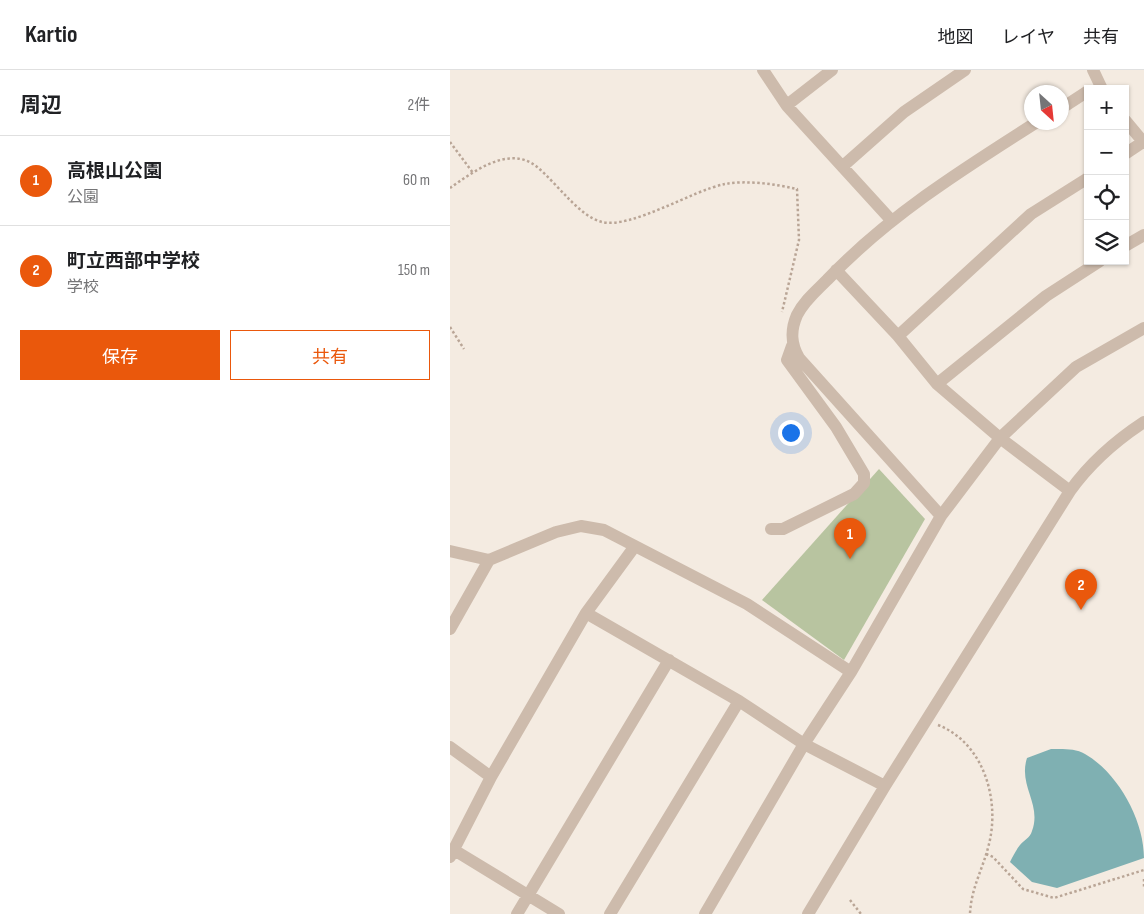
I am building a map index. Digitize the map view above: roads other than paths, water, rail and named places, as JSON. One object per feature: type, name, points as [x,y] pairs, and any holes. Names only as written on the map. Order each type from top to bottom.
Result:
[{"type":"street","points":[[763,70],[787,105],[891,220]]},
{"type":"street","points":[[787,105],[832,70]]},
{"type":"street","points":[[843,166],[904,112],[965,70]]},
{"type":"street","points":[[1093,70],[1097,85]]},
{"type":"street","points":[[1069,103],[1084,94]]},
{"type":"street","points":[[1129,125],[1144,143],[1129,152]]},
{"type":"street","points":[[771,529],[783,529],[854,494],[864,483],[864,474],[836,427],[787,360],[792,346],[794,325],[803,305],[836,270],[891,220],[975,161],[1024,130]]},
{"type":"street","points":[[898,336],[1031,214],[1084,181]]},
{"type":"street","points":[[1129,244],[1144,235]]},
{"type":"street","points":[[937,384],[1046,296],[1094,265]]},
{"type":"street","points":[[836,270],[898,336],[937,384],[1000,438],[1070,491]]},
{"type":"street","points":[[705,914],[804,744],[851,672],[941,516],[1000,438],[1076,367],[1144,328]]},
{"type":"street","points":[[792,346],[833,398],[941,516]]},
{"type":"street","points":[[808,914],[885,786],[1070,491],[1086,469],[1114,444],[1144,422]]},
{"type":"street","points":[[450,551],[489,560],[556,532],[581,526],[604,530],[747,604],[851,672]]},
{"type":"street","points":[[559,914],[452,853],[491,777],[586,612],[635,546]]},
{"type":"street","points":[[450,629],[489,560]]},
{"type":"street","points":[[586,612],[739,702],[804,744],[885,786]]},
{"type":"street","points":[[517,914],[669,660]]},
{"type":"street","points":[[610,914],[739,702]]},
{"type":"street","points":[[450,747],[491,777]]},
{"type":"water","points":[[1051,749],[1068,749],[1081,752],[1097,762],[1108,773],[1118,785],[1134,813],[1143,843],[1144,858],[1057,888],[1032,882],[1010,862],[1019,847],[1031,833],[1034,821],[1034,812],[1025,777],[1027,758]]},
{"type":"place","name":"高根山公園","points":[[850,559]]},
{"type":"place","name":"町立西部中学校","points":[[1081,610]]}]
